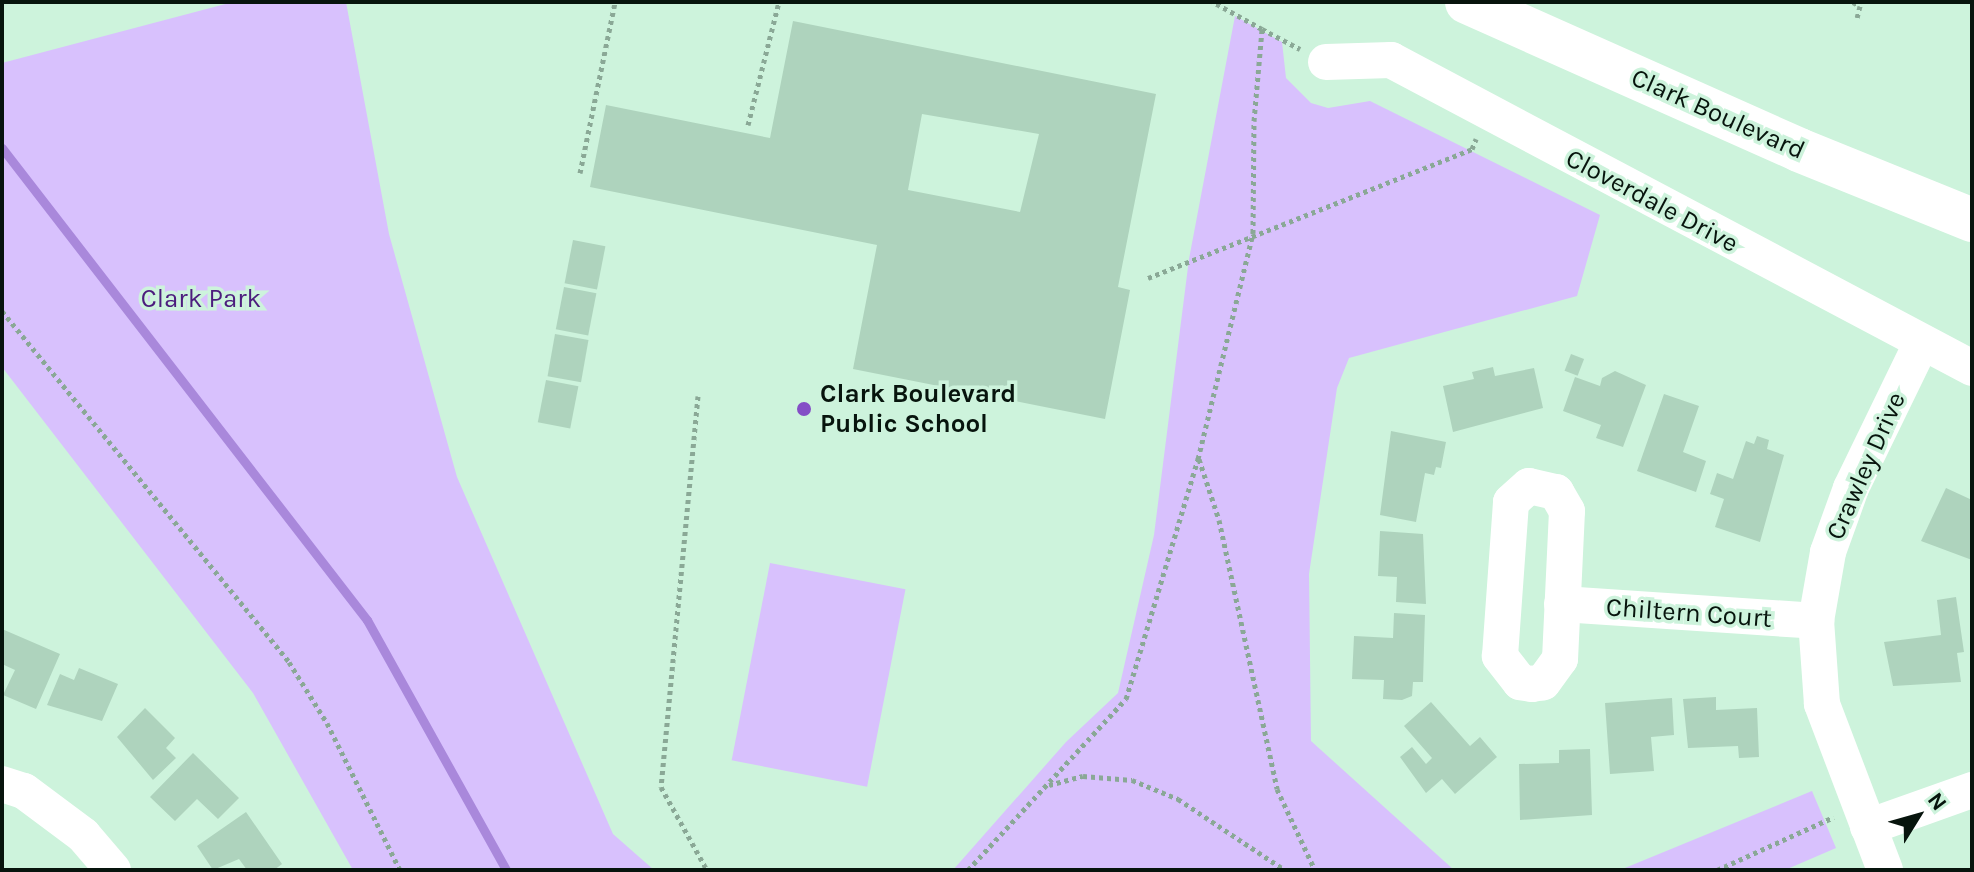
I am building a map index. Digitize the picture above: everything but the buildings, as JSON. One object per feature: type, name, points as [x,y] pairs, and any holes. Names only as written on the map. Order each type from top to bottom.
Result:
[{"type":"street","name":"Clark Boulevard","points":[[1467,2],[1799,150],[1972,220]]},
{"type":"street","name":"Cloverdale Drive","points":[[1326,62],[1391,60],[1489,115],[1972,368]]},
{"type":"street","name":"Crawley Drive","points":[[1885,870],[1822,704],[1816,621],[1828,552],[1851,488],[1922,342]]},
{"type":"street","points":[[1529,486],[1545,486],[1565,500],[1562,604],[1560,659],[1543,682],[1520,682],[1500,656],[1511,502],[1529,486]]},
{"type":"street","name":"Chiltern Court","points":[[1562,604],[1816,621]]},
{"type":"street","points":[[2,784],[24,791],[83,835],[113,870]]},
{"type":"street","points":[[1864,816],[1972,790]]},
{"type":"path","points":[[580,173],[615,2]]},
{"type":"path","points":[[748,125],[779,2]]},
{"type":"path","points":[[1213,2],[1326,62]]},
{"type":"path","points":[[1853,2],[1861,4],[1857,18]]},
{"type":"path","points":[[968,870],[1126,699],[1198,459],[1253,233],[1254,121],[1262,29]]},
{"type":"path","points":[[1148,278],[1253,233],[1472,149],[1489,115]]},
{"type":"path","points":[[2,311],[289,662],[327,723],[400,870]]},
{"type":"path","points":[[698,396],[661,787],[707,870]]},
{"type":"path","points":[[1198,459],[1219,520],[1277,789],[1315,870]]},
{"type":"path","points":[[1049,785],[1083,776],[1132,780],[1178,799],[1285,870]]},
{"type":"path","points":[[1717,870],[1864,816]]},
{"type":"green space","name":"Clark Park","points":[[233,2],[346,2],[389,234],[457,477],[613,834],[654,870],[353,870],[253,693],[2,367],[2,63]]},
{"type":"green space","points":[[1235,16],[1282,42],[1286,78],[1311,103],[1328,108],[1370,101],[1600,215],[1577,296],[1349,358],[1337,388],[1309,574],[1311,741],[1454,870],[953,870],[1066,742],[1118,693],[1154,535],[1189,259]]},
{"type":"green space","points":[[770,563],[905,589],[867,787],[732,760]]},
{"type":"green space","points":[[1812,791],[1836,848],[1785,870],[1620,870]]},
{"type":"waterway","points":[[2,148],[367,620],[506,870]]},
{"type":"place","name":"Clark Boulevard Public School","points":[[804,409]]}]
